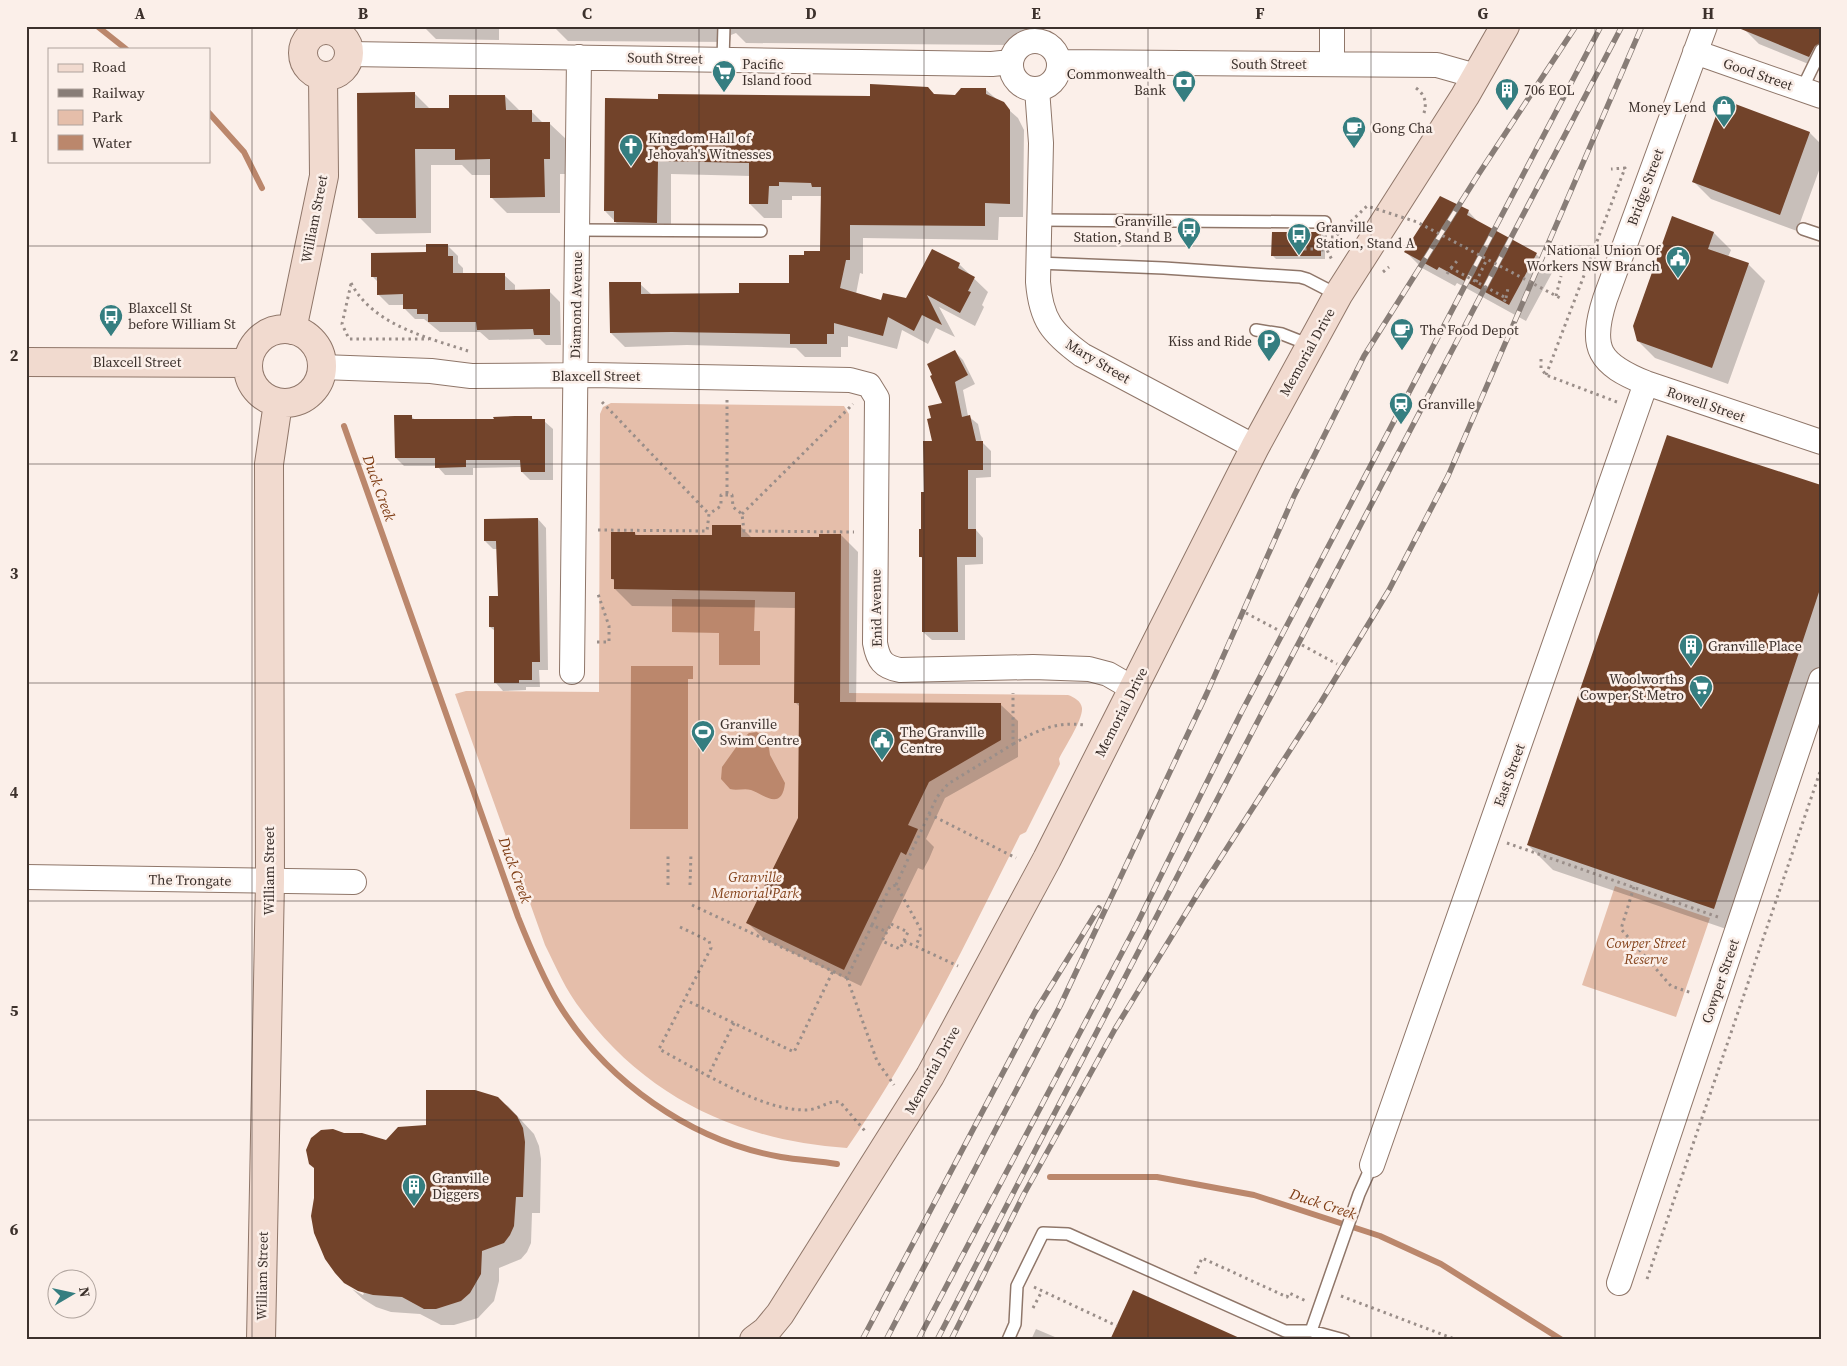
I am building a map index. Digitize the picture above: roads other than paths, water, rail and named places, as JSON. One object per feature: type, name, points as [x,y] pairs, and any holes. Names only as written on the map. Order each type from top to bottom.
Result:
[{"type":"street","points":[[1332,26],[1332,64]]},
{"type":"street","name":"Memorial Drive","points":[[754,1340],[766,1331],[780,1314],[913,1107],[1021,909],[1255,447],[1310,345],[1338,295],[1476,76],[1505,26]]},
{"type":"street","name":"Bridge Street","points":[[1600,351],[1597,333],[1605,299],[1705,26]]},
{"type":"street","points":[[325,29],[342,38],[344,68],[338,73],[323,76],[315,74],[305,63],[302,55],[308,33],[325,29]]},
{"type":"street","points":[[1040,33],[1053,48],[1060,62],[1058,75],[1054,81],[1037,89],[1030,89],[1018,83],[1011,70],[1011,62],[1012,54],[1024,43],[1040,33]]},
{"type":"street","name":"South Street","points":[[342,38],[579,57],[1011,62]]},
{"type":"street","name":"Good Street","points":[[1695,52],[1811,92]]},
{"type":"street","name":"Diamond Avenue","points":[[572,672],[579,57]]},
{"type":"street","name":"South Street","points":[[1060,62],[1437,65],[1476,76]]},
{"type":"street","name":"William Street","points":[[292,330],[324,176],[323,76]]},
{"type":"street","name":"Mary Street","points":[[1037,89],[1041,143],[1038,263],[1040,304],[1049,326],[1062,340],[1094,362],[1255,447]]},
{"type":"street","points":[[277,330],[292,330],[312,341],[318,348],[322,367],[317,386],[308,396],[291,403],[278,403],[266,398],[256,390],[248,372],[248,363],[254,345],[261,338],[277,330]]},
{"type":"street","name":"Rowell Street","points":[[1600,351],[1608,363],[1619,372],[1646,384],[1821,442]]},
{"type":"street","name":"Blaxcell Street","points":[[26,362],[248,363]]},
{"type":"street","name":"Blaxcell Street","points":[[322,367],[430,371],[471,376],[575,375],[850,380],[869,385]]},
{"type":"street","name":"East Street","points":[[1372,1165],[1646,384]]},
{"type":"street","name":"Enid Avenue","points":[[869,385],[877,398],[875,643],[880,661],[885,666],[900,670],[1034,667],[1089,669],[1108,674],[1134,689]]},
{"type":"street","name":"William Street","points":[[261,1340],[270,881],[269,464],[278,403]]},
{"type":"street","name":"Cowper Street","points":[[1619,1283],[1821,680]]},
{"type":"street","name":"The Trongate","points":[[26,877],[354,882]]},
{"type":"lane","points":[[723,59],[724,26]]},
{"type":"lane","points":[[1811,92],[1821,50]]},
{"type":"lane","points":[[1039,220],[1325,222]]},
{"type":"lane","points":[[1803,229],[1821,235]]},
{"type":"lane","points":[[577,230],[760,231]]},
{"type":"lane","points":[[1038,263],[1164,268],[1300,277],[1307,278],[1338,295]]},
{"type":"lane","points":[[1256,330],[1282,334],[1310,345]]},
{"type":"lane","points":[[1311,1331],[1359,1194],[1372,1165]]},
{"type":"lane","points":[[1008,1340],[1015,1324],[1017,1286],[1043,1233],[1056,1232],[1074,1237],[1285,1331],[1311,1331],[1344,1340]]},
{"type":"water","points":[[672,599],[755,600],[754,631],[760,631],[760,665],[719,665],[719,633],[672,632]]},
{"type":"water","points":[[631,666],[693,666],[693,679],[688,679],[688,829],[630,829]]},
{"type":"water","points":[[757,732],[768,741],[770,755],[785,783],[783,792],[776,799],[771,799],[751,790],[730,789],[721,779],[722,767],[742,739],[749,733]]},
{"type":"waterway","name":"Duck Creek","points":[[97,26],[125,48]]},
{"type":"waterway","name":"Duck Creek","points":[[210,114],[244,152],[262,188]]},
{"type":"waterway","name":"Duck Creek","points":[[344,426],[518,917],[541,972],[558,1003],[600,1058],[653,1103],[683,1122],[747,1149],[781,1157],[837,1164]]},
{"type":"waterway","name":"Duck Creek","points":[[1050,1177],[1157,1177],[1254,1195],[1380,1236],[1441,1264],[1562,1340]]},
{"type":"railway","points":[[886,1340],[1060,1006],[1207,693],[1294,496],[1364,356],[1478,175],[1576,26]]},
{"type":"railway","points":[[918,1340],[1136,926],[1241,713],[1601,26]]},
{"type":"railway","points":[[937,1340],[1262,713],[1622,26]]},
{"type":"railway","points":[[951,1340],[1024,1194],[1115,1029],[1200,890],[1321,702],[1389,590],[1448,476],[1642,26]]},
{"type":"railway","points":[[862,1340],[1035,1012],[1099,908]]},
{"type":"place","name":"Pacific Island food","points":[[724,93]]},
{"type":"place","name":"Commonwealth Bank","points":[[1184,103]]},
{"type":"place","name":"706 EOL","points":[[1507,111]]},
{"type":"place","name":"Money Lend","points":[[1724,128]]},
{"type":"place","name":"Gong Cha","points":[[1354,149]]},
{"type":"place","name":"Kingdom Hall of Jehovah's Witnesses","points":[[631,167]]},
{"type":"place","name":"Granville Station, Stand B","points":[[1189,250]]},
{"type":"place","name":"Granville Station, Stand A","points":[[1299,256]]},
{"type":"place","name":"National Union Of Workers NSW Branch","points":[[1678,279]]},
{"type":"place","name":"Blaxcell St before William St","points":[[111,337]]},
{"type":"place","name":"The Food Depot","points":[[1402,351]]},
{"type":"place","name":"Kiss and Ride","points":[[1269,362]]},
{"type":"place","name":"Granville","points":[[1401,425]]},
{"type":"place","name":"Granville Place","points":[[1691,667]]},
{"type":"place","name":"Woolworths Cowper St Metro","points":[[1701,708]]},
{"type":"place","name":"Granville Swim Centre","points":[[703,753]]},
{"type":"place","name":"The Granville Centre","points":[[882,761]]},
{"type":"place","name":"Granville Diggers","points":[[414,1207]]},
{"type":"park label","name":"Granville Memorial Park","points":[[755,886]]},
{"type":"park label","name":"Cowper Street Reserve","points":[[1646,952]]}]
